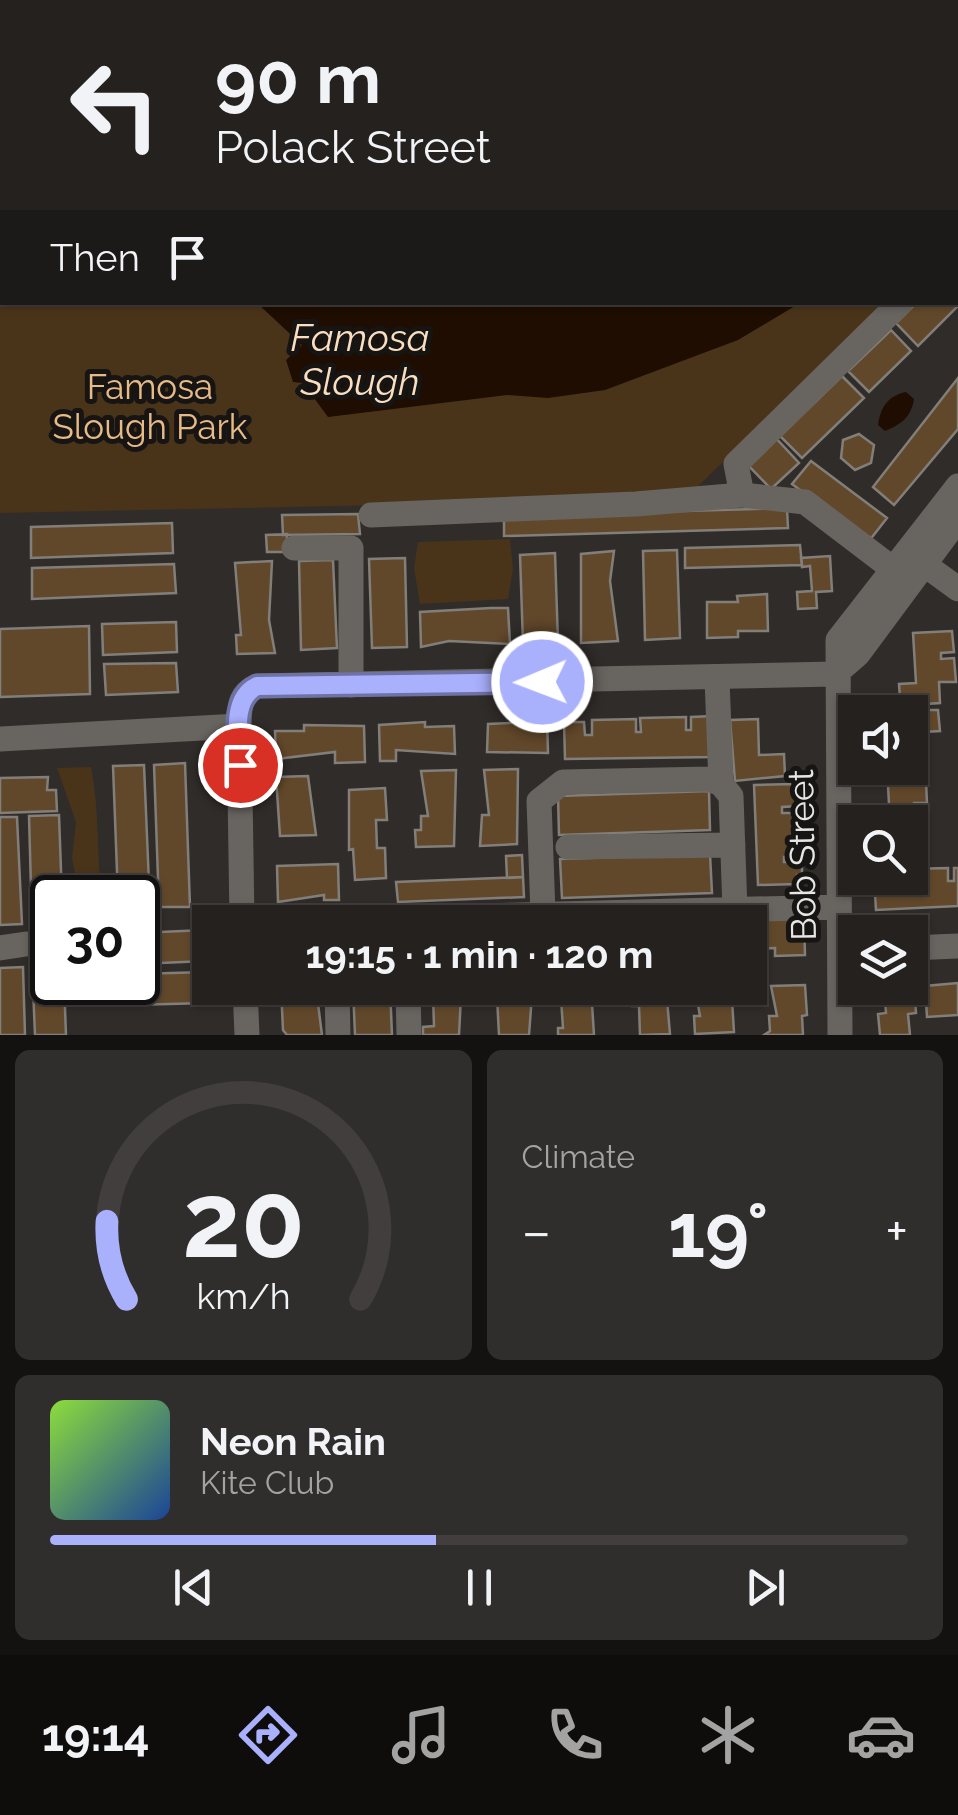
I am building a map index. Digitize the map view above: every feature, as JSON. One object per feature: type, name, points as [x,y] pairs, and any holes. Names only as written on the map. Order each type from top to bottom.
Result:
[{"type":"street","points":[[742,495],[736,464],[898,305]]},
{"type":"street","points":[[242,905],[239,714],[246,692],[257,686],[835,674],[858,654],[907,561],[958,486]]},
{"type":"street","points":[[371,515],[636,504],[742,495],[804,502],[958,589]]},
{"type":"street","points":[[907,561],[958,519]]},
{"type":"street","points":[[294,548],[351,548],[351,685]]},
{"type":"street","name":"Bob Street","points":[[835,674],[840,915]]},
{"type":"street","points":[[717,678],[721,784]]},
{"type":"street","points":[[0,739],[239,714]]},
{"type":"street","points":[[542,905],[539,802],[553,787],[564,782],[709,779],[721,784],[732,796],[735,905]]},
{"type":"street","points":[[568,847],[733,844]]},
{"type":"street","points":[[767,909],[838,907]]},
{"type":"street","points":[[0,948],[26,944]]},
{"type":"street","points":[[928,947],[958,946]]},
{"type":"street","points":[[246,1005],[247,1035]]},
{"type":"street","points":[[337,1005],[338,1035]]},
{"type":"street","points":[[408,1005],[409,1035]]},
{"type":"street","name":"Bob Street","points":[[840,1035],[843,1005]]},
{"type":"green space","name":"Famosa Slough Park","points":[[0,305],[885,305],[694,490],[382,505],[0,513]]},
{"type":"green space","points":[[510,539],[513,569],[508,599],[420,604],[414,568],[418,542]]},
{"type":"green space","points":[[91,767],[100,875],[75,875],[72,858],[76,822],[57,768]]},
{"type":"water","name":"Famosa Slough","points":[[259,305],[797,305],[738,340],[605,390],[548,398],[507,395],[328,417],[303,383],[293,382],[286,360],[302,345]]},
{"type":"water","points":[[906,392],[914,399],[911,411],[901,423],[885,431],[878,425],[883,407],[894,396]]},
{"type":"building","points":[[914,305],[958,305],[918,346],[896,323]]},
{"type":"building","points":[[891,330],[911,351],[869,392],[848,371]]},
{"type":"building","points":[[842,376],[864,398],[802,458],[780,436]]},
{"type":"building","points":[[958,378],[958,429],[894,505],[873,487]]},
{"type":"building","points":[[859,434],[874,445],[871,463],[855,470],[841,458],[843,440]]},
{"type":"building","points":[[773,435],[799,463],[771,489],[745,462]]},
{"type":"building","points":[[811,461],[887,518],[869,541],[792,484]]},
{"type":"building","points":[[787,508],[788,528],[504,536],[504,516]]},
{"type":"building","points":[[358,514],[360,534],[283,535],[282,515]]},
{"type":"building","points":[[172,523],[173,553],[31,558],[31,527]]},
{"type":"building","points":[[287,534],[287,552],[267,552],[266,535]]},
{"type":"building","points":[[800,545],[802,565],[685,568],[685,548]]},
{"type":"building","points":[[677,550],[680,638],[645,640],[643,551]]},
{"type":"building","points":[[614,551],[610,581],[618,641],[581,643],[581,554]]},
{"type":"building","points":[[555,553],[558,642],[523,644],[520,555]]},
{"type":"building","points":[[830,556],[832,591],[816,592],[817,608],[798,609],[797,592],[812,591],[810,566],[802,567],[801,558]]},
{"type":"building","points":[[405,558],[407,647],[372,648],[369,559]]},
{"type":"building","points":[[333,560],[337,648],[301,650],[299,561]]},
{"type":"building","points":[[272,561],[269,620],[275,653],[237,654],[236,635],[241,635],[235,563]]},
{"type":"building","points":[[174,564],[176,593],[32,599],[32,568]]},
{"type":"building","points":[[767,594],[768,631],[738,631],[738,637],[707,638],[707,602],[738,602],[737,596]]},
{"type":"building","points":[[508,608],[510,644],[449,641],[421,647],[420,612]]},
{"type":"building","points":[[176,622],[177,652],[103,655],[102,624]]},
{"type":"building","points":[[89,626],[90,694],[0,697],[0,629]]},
{"type":"building","points":[[952,631],[954,652],[941,653],[941,659],[954,658],[956,682],[939,682],[940,703],[928,704],[928,695],[900,695],[899,684],[916,683],[913,633]]},
{"type":"building","points":[[176,663],[178,692],[106,695],[104,664]]},
{"type":"building","points":[[928,710],[938,710],[940,731],[928,732]]},
{"type":"building","points":[[713,716],[714,757],[565,759],[564,722],[584,722],[585,735],[592,735],[592,720],[636,719],[636,732],[641,732],[640,718],[686,717],[686,730],[691,730],[691,717]]},
{"type":"building","points":[[531,717],[547,717],[548,753],[487,752],[488,724],[531,722]]},
{"type":"building","points":[[758,719],[759,755],[784,754],[785,776],[735,781],[730,720]]},
{"type":"building","points":[[425,722],[425,727],[454,726],[455,754],[396,750],[396,761],[380,761],[379,725]]},
{"type":"building","points":[[304,725],[364,726],[365,762],[335,763],[335,752],[276,759],[275,731],[304,731]]},
{"type":"building","points":[[185,763],[190,907],[160,907],[154,765]]},
{"type":"building","points":[[144,765],[149,875],[117,875],[113,766]]},
{"type":"building","points":[[518,769],[517,844],[480,846],[482,815],[489,815],[484,770]]},
{"type":"building","points":[[456,770],[454,846],[416,847],[415,830],[421,830],[421,816],[428,816],[421,771]]},
{"type":"building","points":[[308,776],[316,835],[280,836],[276,777]]},
{"type":"building","points":[[48,777],[47,790],[56,790],[57,811],[0,813],[0,778]]},
{"type":"building","points":[[794,784],[800,806],[782,807],[782,813],[799,813],[795,843],[801,843],[802,856],[784,857],[784,862],[802,862],[802,875],[797,875],[797,884],[758,885],[754,785]]},
{"type":"building","points":[[888,785],[926,785],[927,803],[889,805]]},
{"type":"building","points":[[385,788],[387,820],[376,820],[377,848],[385,848],[386,878],[355,880],[353,849],[349,850],[349,790]]},
{"type":"building","points":[[709,791],[710,830],[559,835],[558,796]]},
{"type":"building","points":[[59,815],[61,875],[31,875],[29,816]]},
{"type":"building","points":[[0,817],[17,817],[22,924],[0,925]]},
{"type":"building","points":[[710,854],[712,893],[562,898],[560,859]]},
{"type":"building","points":[[522,855],[523,877],[507,878],[506,856]]},
{"type":"building","points":[[338,864],[339,900],[324,900],[324,895],[278,902],[277,866]]},
{"type":"building","points":[[948,868],[948,881],[954,881],[954,868],[958,868],[958,906],[876,910],[875,895],[928,895],[928,869]]},
{"type":"building","points":[[523,877],[524,897],[398,902],[396,882]]},
{"type":"building","points":[[767,918],[804,920],[805,955],[775,956],[775,948],[767,948]]},
{"type":"building","points":[[192,931],[192,962],[160,963],[160,932]]},
{"type":"building","points":[[23,967],[25,1035],[0,1035],[0,968]]},
{"type":"building","points":[[192,972],[192,1003],[160,1004],[160,973]]},
{"type":"building","points":[[958,983],[958,1015],[927,1017],[928,986]]},
{"type":"building","points":[[805,985],[807,1015],[802,1016],[803,1035],[764,1035],[770,1031],[769,1016],[777,1016],[771,986]]},
{"type":"building","points":[[34,1005],[65,1005],[66,1035],[35,1035]]},
{"type":"building","points":[[282,1005],[318,1005],[322,1035],[287,1035],[283,1030]]},
{"type":"building","points":[[354,1005],[391,1005],[392,1035],[355,1035]]},
{"type":"building","points":[[433,1005],[461,1005],[459,1035],[423,1035],[423,1027],[434,1026]]},
{"type":"building","points":[[497,1005],[531,1005],[529,1035],[499,1035]]},
{"type":"building","points":[[561,1005],[592,1005],[594,1035],[558,1035],[558,1028],[563,1028]]},
{"type":"building","points":[[667,1005],[670,1034],[640,1035],[639,1006],[632,1006]]},
{"type":"building","points":[[698,1005],[732,1005],[734,1032],[695,1034],[694,1016],[700,1016]]},
{"type":"building","points":[[885,1005],[915,1005],[916,1013],[908,1014],[910,1035],[880,1035],[878,1014],[886,1013]]},
{"type":"route","points":[[240,765],[240,701],[257,686],[542,682]]}]
